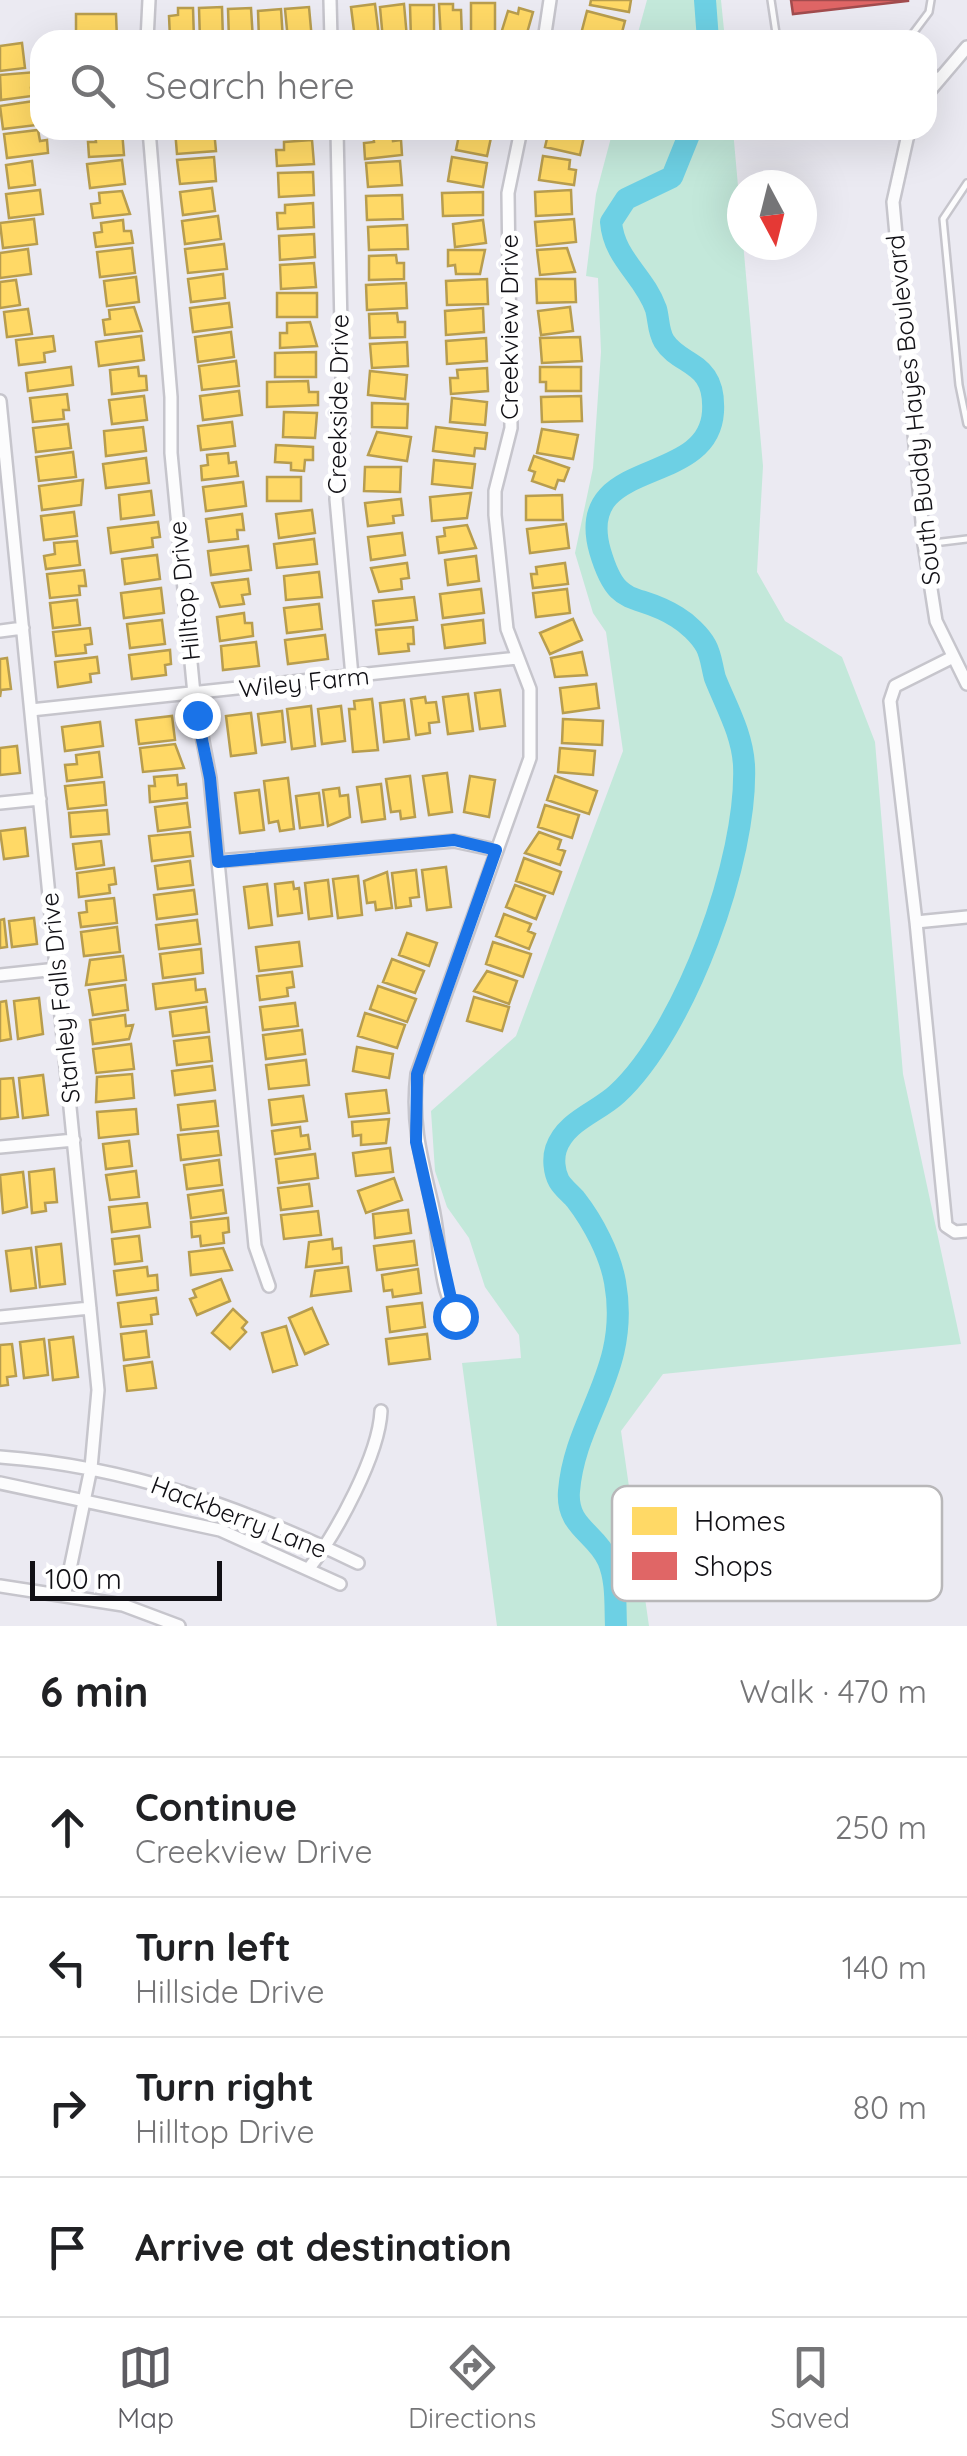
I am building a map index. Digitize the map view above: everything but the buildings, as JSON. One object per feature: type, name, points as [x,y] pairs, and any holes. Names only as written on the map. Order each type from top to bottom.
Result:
[{"type":"street","points":[[148,30],[149,0]]},
{"type":"street","points":[[330,0],[331,30]]},
{"type":"street","points":[[546,30],[550,0]]},
{"type":"street","points":[[938,77],[967,47]]},
{"type":"street","name":"Hilltop Drive","points":[[151,140],[171,397],[170,453],[194,694],[210,778],[255,1246],[269,1286]]},
{"type":"street","name":"Creekside Drive","points":[[338,140],[343,427],[336,499],[352,676]]},
{"type":"street","name":"Creekview Drive","points":[[467,1328],[449,1303],[432,1203],[416,1142],[413,1104],[417,1074],[530,758],[530,689],[507,628],[495,491],[511,428],[508,193],[519,140]]},
{"type":"street","name":"South Buddy Hayes Boulevard","points":[[907,140],[892,202],[924,544],[932,603],[952,658],[967,684]]},
{"type":"street","name":"Stanley Falls Drive","points":[[0,401],[98,1390],[91,1468],[65,1593]]},
{"type":"street","points":[[0,630],[23,628]]},
{"type":"street","name":"Wiley Farm","points":[[31,710],[517,658]]},
{"type":"street","points":[[952,658],[895,686],[890,701],[946,1226],[954,1232],[967,1231]]},
{"type":"street","points":[[0,803],[40,799]]},
{"type":"street","points":[[218,862],[454,840],[496,850]]},
{"type":"street","points":[[916,922],[967,917]]},
{"type":"street","points":[[0,975],[57,969]]},
{"type":"street","points":[[0,1147],[74,1140]]},
{"type":"street","points":[[0,1317],[90,1308]]},
{"type":"street","points":[[310,1568],[325,1548],[376,1441],[381,1410]]},
{"type":"street","name":"Hackberry Lane","points":[[0,1457],[91,1468],[178,1489],[358,1563]]},
{"type":"street","name":"Hackberry Lane","points":[[0,1483],[220,1530],[340,1584]]},
{"type":"street","points":[[0,1586],[65,1593],[124,1606],[179,1626]]},
{"type":"lane","points":[[771,0],[776,30]]},
{"type":"lane","points":[[916,30],[929,12],[931,0]]},
{"type":"lane","points":[[967,183],[942,219],[959,385],[967,424]]},
{"type":"lane","points":[[924,544],[967,540]]},
{"type":"green space","points":[[647,0],[721,0],[724,30],[639,30]]},
{"type":"green space","points":[[610,140],[734,140],[737,170],[727,170],[727,260],[745,260],[763,466],[757,572],[785,621],[842,657],[875,742],[903,1074],[961,1344],[663,1374],[621,1431],[629,1486],[612,1486],[612,1601],[645,1601],[649,1626],[497,1626],[462,1363],[521,1358],[519,1335],[485,1287],[469,1238],[447,1207],[435,1171],[431,1111],[516,1036],[623,751],[606,632],[593,613],[575,553],[593,468],[601,352],[598,278],[586,276],[596,194]]},
{"type":"waterway","points":[[705,0],[707,30]]},
{"type":"waterway","points":[[612,1574],[602,1550],[572,1513],[569,1491],[573,1464],[615,1342],[615,1282],[594,1228],[557,1177],[555,1153],[567,1131],[617,1094],[667,1029],[689,986],[724,893],[743,803],[740,742],[706,646],[681,620],[621,592],[600,551],[597,521],[606,500],[623,485],[689,453],[706,436],[713,412],[709,383],[664,341],[651,297],[623,257],[611,222],[626,199],[672,177],[687,140]]},
{"type":"waterway","points":[[615,1601],[616,1626]]},
{"type":"route","points":[[197,715],[210,778],[218,862],[454,840],[496,850],[417,1074],[413,1104],[422,1174],[432,1203],[449,1303],[455,1316]]}]
